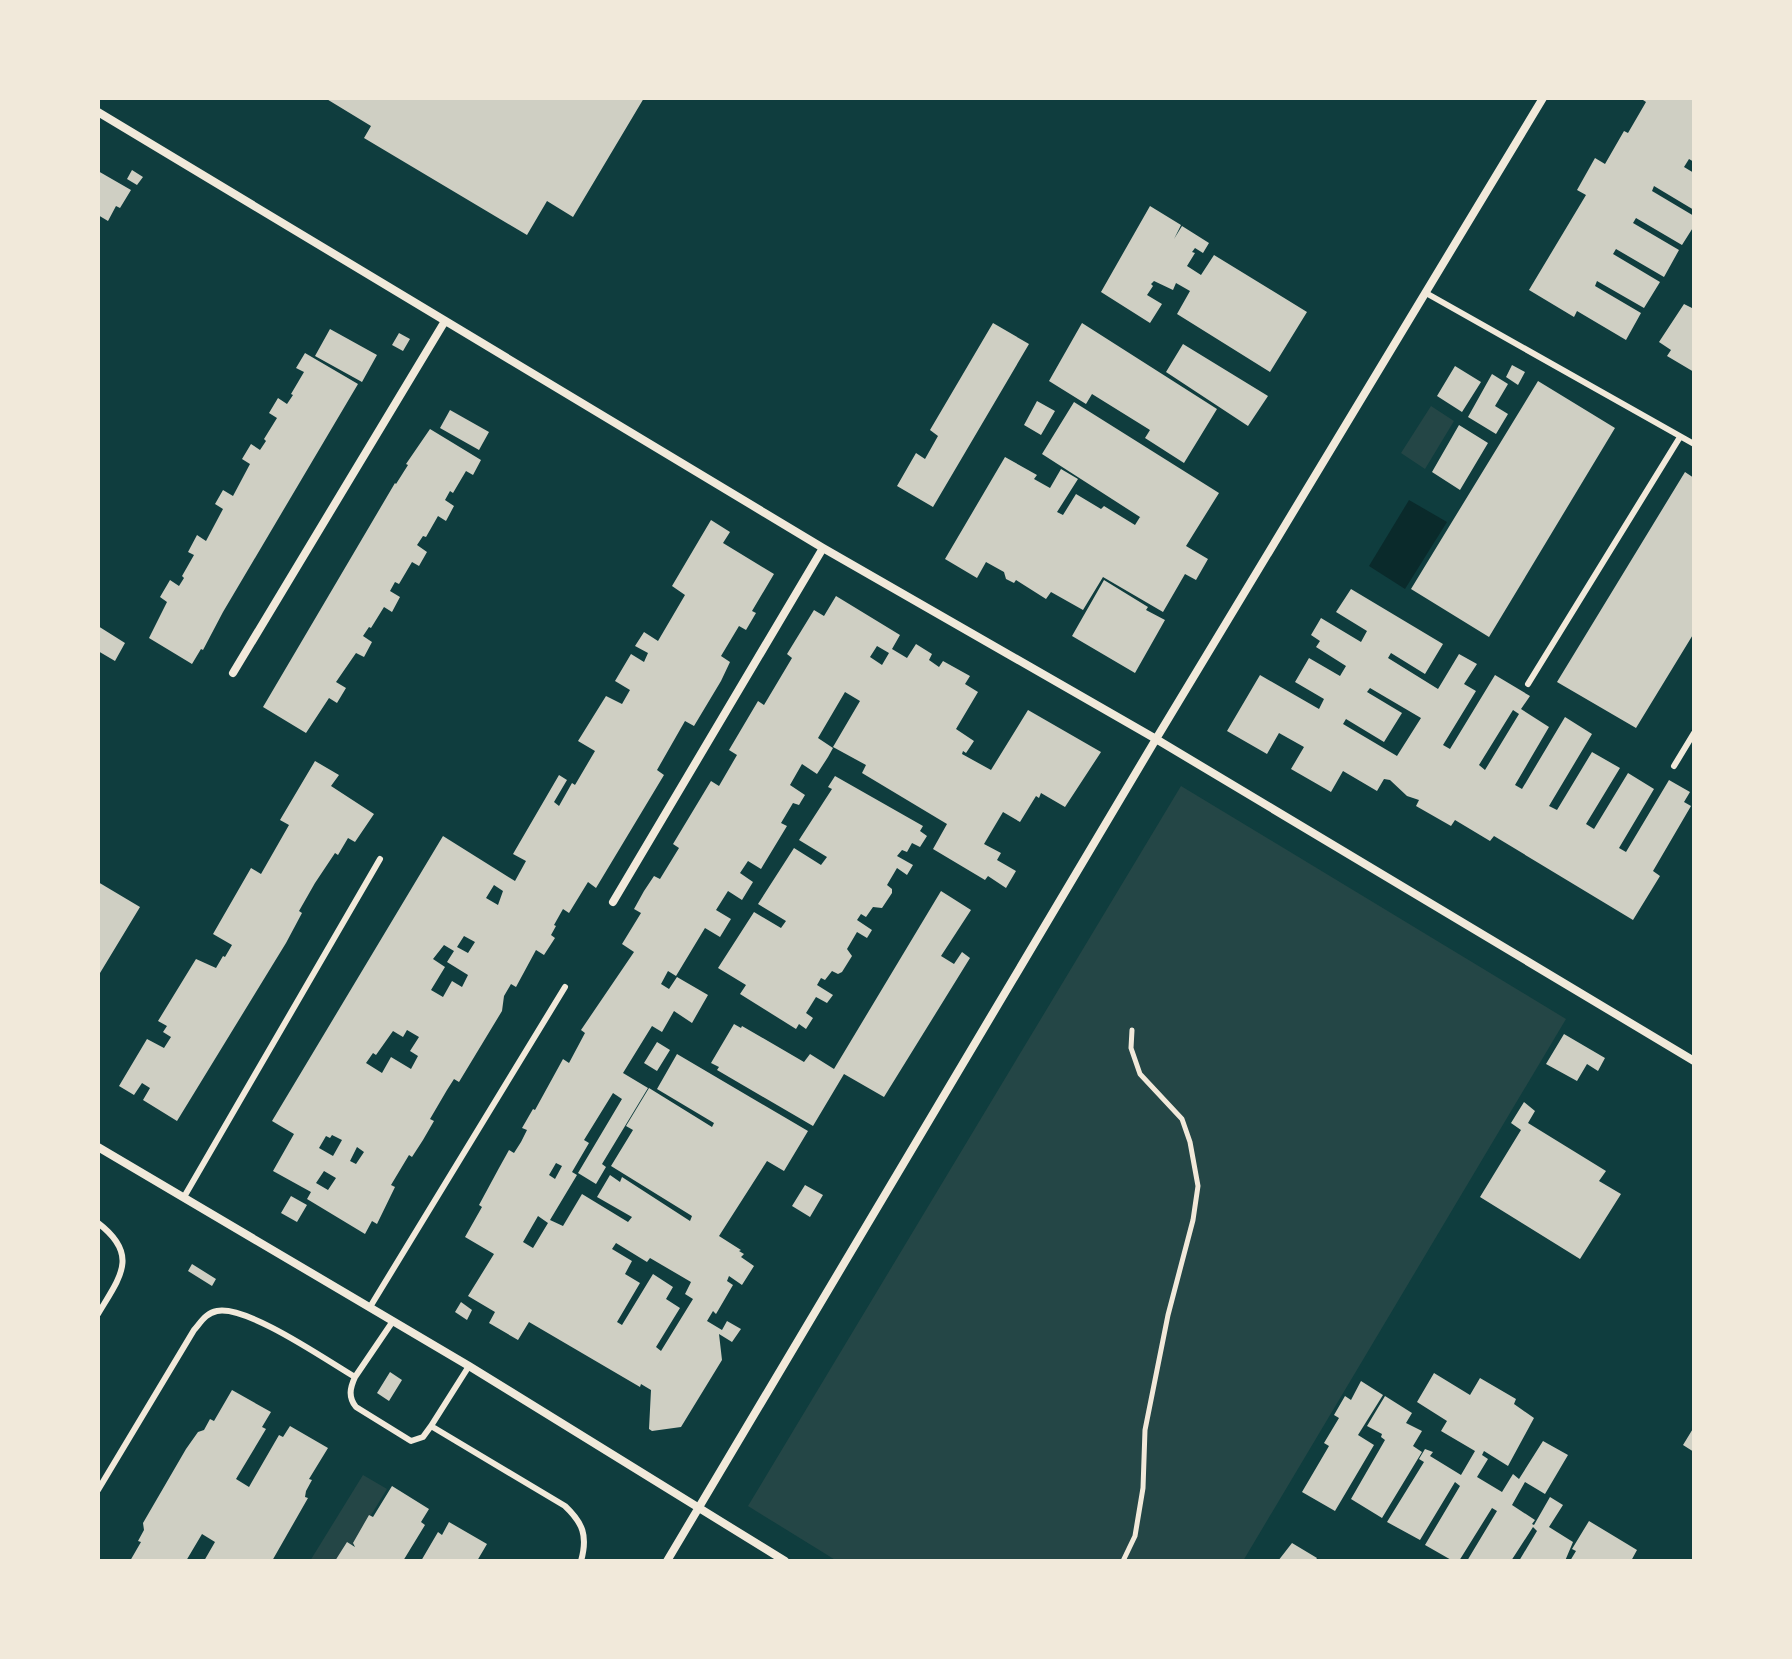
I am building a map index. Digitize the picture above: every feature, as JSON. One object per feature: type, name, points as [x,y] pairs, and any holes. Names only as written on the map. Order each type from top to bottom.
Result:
[{"type":"street","points":[[667,1561],[920,1141],[1156,739],[1543,98]]},
{"type":"street","points":[[98,112],[823,548],[1156,739],[1694,1061]]},
{"type":"street","points":[[233,673],[445,321]]},
{"type":"street","points":[[613,902],[823,548]]},
{"type":"street","points":[[98,1147],[469,1366],[785,1561]]},
{"type":"lane","points":[[1426,293],[1694,444]]},
{"type":"lane","points":[[1528,684],[1680,437]]},
{"type":"lane","points":[[1674,766],[1694,733]]},
{"type":"lane","points":[[184,1197],[380,859]]},
{"type":"lane","points":[[370,1307],[565,987]]},
{"type":"lane","points":[[98,1223],[116,1237],[124,1252],[121,1276],[98,1314]]},
{"type":"lane","points":[[98,1490],[186,1343],[208,1314],[231,1311],[251,1316],[355,1377]]},
{"type":"lane","points":[[393,1321],[355,1377],[350,1388],[351,1398],[356,1407],[411,1441],[423,1437],[469,1366]]},
{"type":"lane","points":[[431,1426],[565,1506],[578,1518],[586,1538],[581,1561]]},
{"type":"path","points":[[1123,1561],[1135,1536],[1143,1488],[1145,1430],[1198,1186],[1190,1142],[1182,1119],[1140,1074],[1131,1048],[1132,1030]]},
{"type":"shaded area","points":[[1431,406],[1454,421],[1425,469],[1401,453]]},
{"type":"shaded area","points":[[1409,500],[1447,522],[1405,589],[1369,566]]},
{"type":"shaded area","points":[[1181,786],[1566,1019],[1243,1561],[837,1561],[748,1506]]},
{"type":"shaded area","points":[[363,1475],[387,1489],[343,1561],[310,1561]]},
{"type":"building","points":[[325,98],[644,98],[573,217],[547,201],[527,235],[364,138],[371,126]]},
{"type":"building","points":[[1644,98],[1694,98],[1694,162],[1689,159],[1684,167],[1694,173],[1694,210],[1654,186],[1652,191],[1694,216],[1694,226],[1682,245],[1636,218],[1633,223],[1679,250],[1664,277],[1616,249],[1613,254],[1660,282],[1644,308],[1597,281],[1595,286],[1641,313],[1626,340],[1577,311],[1574,317],[1529,290],[1586,195],[1577,190],[1595,158],[1605,164],[1624,131],[1628,133],[1646,102]]},
{"type":"building","points":[[132,170],[143,177],[137,185],[127,179]]},
{"type":"building","points":[[98,171],[131,190],[120,208],[116,206],[108,221],[98,215]]},
{"type":"building","points":[[1150,206],[1181,225],[1174,239],[1182,226],[1209,243],[1203,253],[1195,248],[1187,266],[1201,275],[1214,255],[1307,312],[1270,372],[1177,314],[1190,291],[1176,283],[1173,290],[1154,281],[1151,284],[1153,286],[1147,295],[1162,304],[1150,323],[1101,292]]},
{"type":"building","points":[[1684,304],[1694,309],[1694,372],[1667,356],[1671,350],[1659,342]]},
{"type":"building","points":[[993,323],[1029,344],[933,507],[897,486],[916,453],[925,459],[938,436],[930,430]]},
{"type":"building","points":[[1082,323],[1217,409],[1184,463],[1145,438],[1150,430],[1092,394],[1086,404],[1049,381]]},
{"type":"building","points":[[330,329],[377,355],[362,382],[315,356]]},
{"type":"building","points":[[399,333],[410,339],[403,351],[392,345]]},
{"type":"building","points":[[1183,344],[1268,396],[1248,426],[1166,372]]},
{"type":"building","points":[[305,353],[358,384],[192,664],[149,638],[167,602],[160,597],[170,580],[179,586],[184,578],[182,576],[194,555],[188,552],[197,535],[206,541],[223,509],[215,504],[223,490],[233,496],[250,464],[242,459],[251,444],[260,450],[266,441],[264,439],[277,418],[269,413],[278,398],[287,404],[293,395],[304,372],[296,368]]},
{"type":"building","points":[[1512,365],[1525,372],[1518,385],[1506,377]]},
{"type":"building","points":[[1455,366],[1481,382],[1462,412],[1437,396]]},
{"type":"building","points":[[1492,374],[1508,384],[1495,406],[1508,414],[1496,434],[1468,417]]},
{"type":"building","points":[[1538,381],[1615,428],[1489,637],[1411,589]]},
{"type":"building","points":[[1037,401],[1055,411],[1041,435],[1024,425]]},
{"type":"building","points":[[1074,402],[1219,493],[1186,546],[1208,559],[1196,580],[1185,574],[1163,612],[1103,577],[1083,610],[1051,592],[1046,599],[1016,580],[1014,583],[1006,579],[1004,572],[986,562],[977,578],[945,559],[1005,457],[1037,475],[1034,479],[1050,488],[1061,469],[1078,479],[1057,512],[1063,515],[1076,494],[1101,509],[1104,506],[1135,525],[1140,517],[1042,454]]},
{"type":"building","points":[[450,410],[489,432],[479,450],[440,428]]},
{"type":"building","points":[[1459,425],[1488,443],[1460,490],[1432,472]]},
{"type":"building","points":[[430,429],[481,460],[473,475],[466,471],[453,493],[450,491],[445,500],[454,506],[446,521],[438,516],[426,537],[423,536],[417,545],[427,552],[419,566],[412,562],[399,584],[395,582],[390,591],[400,597],[392,612],[384,607],[363,636],[372,642],[364,657],[356,653],[336,682],[346,688],[337,703],[329,698],[306,733],[263,707],[406,464]]},
{"type":"building","points":[[1685,472],[1694,478],[1694,633],[1636,728],[1557,682]]},
{"type":"building","points":[[711,520],[730,532],[723,543],[774,574],[752,611],[756,613],[746,630],[739,626],[721,656],[730,662],[721,681],[694,726],[685,721],[657,770],[664,775],[596,888],[588,882],[569,913],[563,909],[551,935],[555,938],[544,955],[536,950],[516,987],[511,984],[504,996],[502,1011],[459,1082],[454,1079],[447,1090],[430,1119],[434,1121],[423,1140],[412,1157],[409,1155],[391,1185],[395,1187],[377,1224],[372,1221],[365,1234],[307,1199],[311,1192],[273,1171],[294,1134],[272,1121],[443,836],[515,881],[526,861],[513,854],[559,775],[567,780],[554,802],[559,806],[595,751],[578,741],[606,696],[622,704],[630,690],[615,681],[631,654],[644,662],[648,653],[635,646],[644,632],[658,641],[685,595],[672,586]],"holes":[[[494,885],[503,891],[498,905],[486,898]],[[464,936],[475,942],[468,953],[457,947]],[[444,945],[454,951],[447,962],[468,975],[462,987],[452,981],[443,997],[431,990],[445,967],[433,959]],[[407,1030],[419,1037],[410,1051],[418,1056],[411,1069],[391,1057],[382,1073],[366,1063],[373,1053],[376,1055],[393,1031],[403,1037]],[[332,1135],[342,1140],[333,1156],[319,1148],[326,1136],[330,1138]],[[357,1147],[364,1152],[356,1164],[350,1161]],[[324,1171],[336,1178],[328,1190],[316,1183]]]},
{"type":"building","points":[[1104,580],[1165,620],[1135,673],[1072,636]]},
{"type":"building","points":[[1351,589],[1443,644],[1425,674],[1391,653],[1388,658],[1438,689],[1459,654],[1477,664],[1464,684],[1476,691],[1443,745],[1450,749],[1495,675],[1530,696],[1521,709],[1549,727],[1515,785],[1522,789],[1565,717],[1592,734],[1549,806],[1557,810],[1592,752],[1620,768],[1586,824],[1594,829],[1628,773],[1654,789],[1619,848],[1626,852],[1669,780],[1690,792],[1684,802],[1691,806],[1653,871],[1660,876],[1633,920],[1494,836],[1490,841],[1455,820],[1451,826],[1416,806],[1419,800],[1407,796],[1390,780],[1384,779],[1377,791],[1343,771],[1331,792],[1291,769],[1304,747],[1279,733],[1267,754],[1227,731],[1260,675],[1319,709],[1324,699],[1295,682],[1309,658],[1340,676],[1346,666],[1316,647],[1320,641],[1311,635],[1321,618],[1361,642],[1367,631],[1336,612]],"holes":[[[1370,688],[1421,718],[1397,756],[1343,724],[1346,719],[1384,742],[1402,713],[1367,692]],[[1513,710],[1519,714],[1485,770],[1479,765]]]},
{"type":"building","points":[[836,596],[900,635],[892,649],[907,658],[916,644],[932,654],[929,660],[939,667],[943,661],[970,676],[965,684],[978,692],[956,729],[974,741],[962,754],[991,770],[1028,710],[1101,752],[1065,807],[1041,793],[1020,822],[1003,812],[984,844],[1001,853],[997,860],[1016,871],[1006,888],[988,876],[985,880],[933,849],[947,824],[862,773],[866,765],[833,747],[860,701],[845,692],[818,738],[833,748],[828,757],[817,774],[802,764],[790,785],[805,795],[799,805],[793,803],[781,823],[787,826],[761,869],[748,861],[740,873],[753,882],[742,900],[728,891],[716,910],[731,919],[720,937],[705,928],[676,976],[668,971],[661,984],[669,989],[677,977],[708,995],[692,1023],[674,1011],[662,1032],[652,1026],[623,1073],[648,1088],[602,1164],[606,1167],[596,1184],[578,1173],[622,1099],[613,1093],[584,1140],[589,1143],[572,1172],[577,1175],[550,1220],[563,1226],[582,1194],[628,1222],[632,1217],[597,1197],[610,1175],[620,1182],[622,1177],[690,1221],[692,1216],[611,1166],[633,1130],[626,1126],[649,1088],[712,1127],[714,1123],[657,1089],[677,1054],[808,1131],[784,1171],[767,1161],[719,1236],[741,1250],[744,1254],[741,1257],[754,1266],[742,1285],[729,1276],[727,1281],[733,1285],[716,1314],[713,1311],[707,1321],[722,1330],[727,1321],[741,1329],[732,1342],[719,1334],[722,1360],[681,1427],[652,1431],[649,1429],[651,1390],[641,1384],[640,1387],[529,1322],[518,1340],[489,1323],[495,1312],[468,1296],[494,1254],[465,1237],[509,1150],[514,1153],[521,1142],[527,1130],[522,1128],[533,1109],[563,1059],[569,1063],[585,1033],[581,1030],[634,952],[622,944],[641,913],[634,909],[644,891],[654,876],[660,879],[679,848],[673,844],[711,781],[719,786],[737,755],[729,750],[758,701],[764,705],[792,658],[787,654],[814,610],[824,616]],"holes":[[[877,646],[889,653],[882,665],[870,657]],[[556,1163],[562,1166],[555,1179],[549,1175]],[[538,1216],[548,1223],[533,1248],[523,1242]],[[616,1243],[647,1262],[650,1258],[691,1282],[685,1294],[693,1299],[661,1351],[656,1347],[680,1308],[666,1299],[673,1287],[653,1274],[622,1325],[617,1322],[640,1283],[625,1274],[632,1261],[612,1249]]]},
{"type":"building","points":[[98,626],[125,643],[115,661],[98,651]]},
{"type":"building","points":[[315,761],[339,775],[331,786],[374,814],[355,842],[348,838],[338,855],[335,853],[315,883],[286,943],[177,1121],[143,1100],[150,1088],[142,1083],[134,1095],[119,1086],[147,1039],[164,1048],[171,1037],[163,1032],[167,1026],[158,1021],[196,959],[216,968],[225,957],[232,945],[213,934],[251,868],[261,874],[289,825],[280,820]]},
{"type":"building","points":[[835,776],[923,826],[920,831],[927,836],[920,847],[912,843],[907,852],[902,850],[897,856],[913,865],[907,875],[897,868],[887,885],[892,893],[882,908],[873,907],[866,917],[861,914],[857,920],[872,930],[867,938],[857,932],[847,949],[852,956],[842,972],[832,971],[825,980],[821,978],[817,985],[833,995],[827,1003],[816,997],[806,1013],[813,1018],[806,1029],[799,1024],[796,1029],[740,994],[746,985],[718,968],[754,912],[781,928],[786,921],[758,904],[794,848],[821,865],[827,857],[799,840],[832,789],[828,787]]},
{"type":"building","points":[[98,882],[140,907],[100,973],[98,972]]},
{"type":"building","points":[[941,891],[971,910],[941,956],[954,964],[962,952],[970,958],[884,1097],[844,1074],[813,1126],[717,1070],[719,1067],[711,1063],[734,1024],[804,1062],[810,1054],[834,1069]]},
{"type":"building","points":[[1564,1034],[1605,1058],[1598,1071],[1587,1064],[1577,1081],[1546,1064]]},
{"type":"building","points":[[657,1042],[670,1050],[657,1071],[644,1063]]},
{"type":"building","points":[[1524,1102],[1535,1111],[1528,1123],[1606,1171],[1599,1181],[1621,1194],[1580,1259],[1480,1197],[1521,1130],[1511,1123]]},
{"type":"building","points":[[805,1185],[823,1195],[810,1217],[792,1206]]},
{"type":"building","points":[[291,1196],[307,1205],[297,1222],[281,1213]]},
{"type":"building","points":[[192,1264],[216,1279],[212,1286],[188,1271]]},
{"type":"building","points":[[461,1302],[472,1310],[467,1320],[455,1312]]},
{"type":"building","points":[[390,1372],[402,1380],[389,1401],[377,1393]]},
{"type":"building","points":[[1434,1373],[1470,1395],[1480,1378],[1516,1399],[1514,1404],[1534,1418],[1508,1466],[1484,1451],[1482,1455],[1488,1459],[1477,1477],[1502,1492],[1513,1474],[1519,1479],[1543,1441],[1568,1455],[1545,1494],[1525,1482],[1512,1505],[1535,1520],[1534,1525],[1550,1497],[1563,1505],[1549,1527],[1573,1542],[1565,1561],[1519,1561],[1537,1531],[1533,1527],[1511,1561],[1467,1561],[1497,1511],[1492,1508],[1459,1561],[1453,1561],[1425,1545],[1460,1486],[1455,1482],[1420,1540],[1387,1522],[1424,1462],[1419,1459],[1425,1449],[1433,1452],[1430,1456],[1461,1475],[1475,1451],[1441,1431],[1447,1421],[1417,1402]]},
{"type":"building","points":[[1361,1381],[1383,1395],[1358,1435],[1374,1445],[1335,1511],[1302,1492],[1329,1446],[1324,1443],[1339,1418],[1334,1415],[1345,1396],[1351,1400]]},
{"type":"building","points":[[232,1390],[271,1412],[262,1427],[266,1429],[236,1479],[249,1487],[279,1435],[283,1437],[290,1426],[328,1448],[309,1479],[312,1480],[305,1497],[308,1498],[272,1561],[204,1561],[215,1542],[202,1534],[186,1561],[130,1561],[141,1542],[138,1541],[144,1530],[143,1523],[186,1449],[210,1419],[214,1421]]},
{"type":"building","points":[[1385,1396],[1412,1413],[1406,1423],[1422,1431],[1413,1446],[1422,1452],[1382,1518],[1351,1499],[1385,1440],[1382,1434],[1367,1426]]},
{"type":"building","points":[[1694,1427],[1694,1452],[1683,1445]]},
{"type":"building","points":[[392,1486],[429,1509],[421,1522],[425,1525],[403,1561],[335,1561],[347,1542],[355,1547],[353,1543],[369,1515],[373,1517]]},
{"type":"building","points":[[1589,1521],[1637,1550],[1631,1561],[1570,1561],[1576,1551],[1572,1549]]},
{"type":"building","points":[[449,1522],[487,1544],[477,1561],[421,1561],[438,1532],[442,1535]]},
{"type":"building","points":[[1292,1543],[1317,1558],[1315,1561],[1278,1561]]}]
